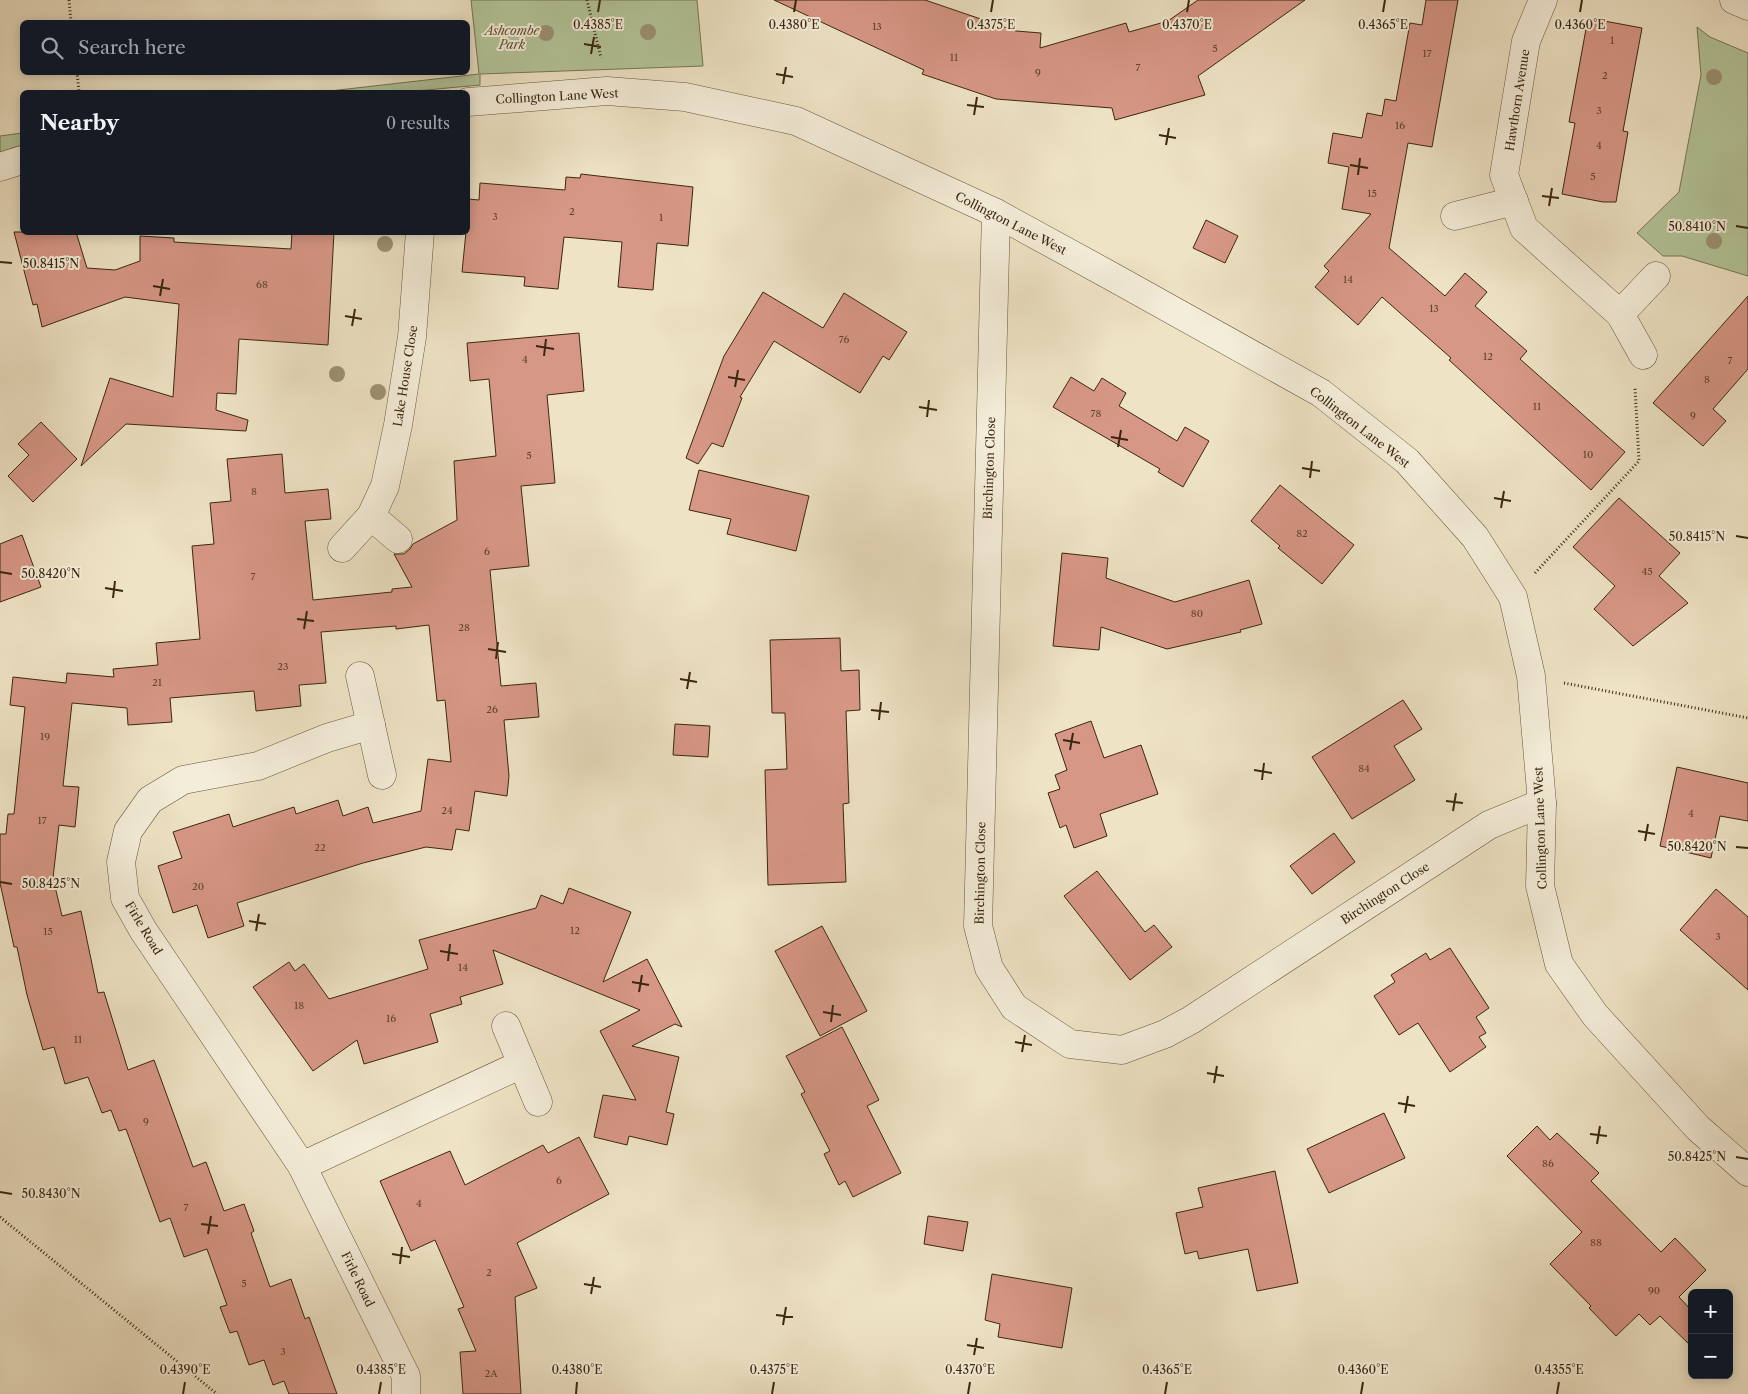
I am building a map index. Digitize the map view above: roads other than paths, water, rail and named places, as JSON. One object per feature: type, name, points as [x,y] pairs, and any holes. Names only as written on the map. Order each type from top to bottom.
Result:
[{"type":"street","name":"Hawthorn Avenue","points":[[1543,0],[1526,41],[1504,175],[1524,228],[1620,314],[1643,356]]},
{"type":"street","points":[[1734,0],[1748,6]]},
{"type":"street","name":"Collington Lane West","points":[[470,102],[607,91],[685,97],[796,121],[996,213],[1321,393],[1407,461],[1475,537],[1513,597],[1532,676],[1542,803],[1540,886],[1559,964],[1595,1015],[1698,1128],[1748,1172]]},
{"type":"street","points":[[0,167],[20,161]]},
{"type":"street","points":[[1455,216],[1514,201]]},
{"type":"street","name":"Birchington Close","points":[[996,213],[978,926],[989,968],[1014,1007],[1070,1044],[1122,1050],[1165,1034],[1191,1020],[1489,825],[1542,803]]},
{"type":"street","name":"Lake House Close","points":[[342,548],[370,516],[385,486],[398,425],[412,337],[420,235]]},
{"type":"street","points":[[1620,314],[1656,276]]},
{"type":"street","points":[[370,516],[398,539]]},
{"type":"street","points":[[360,676],[382,775]]},
{"type":"street","name":"Firle Road","points":[[371,725],[327,738],[258,766],[183,780],[150,800],[128,831],[121,862],[125,898],[143,930],[302,1166],[406,1376],[406,1394]]},
{"type":"street","points":[[506,1026],[538,1102]]},
{"type":"street","points":[[302,1166],[522,1064]]},
{"type":"park label","name":"Ashcombe Park","points":[[512,37]]}]
